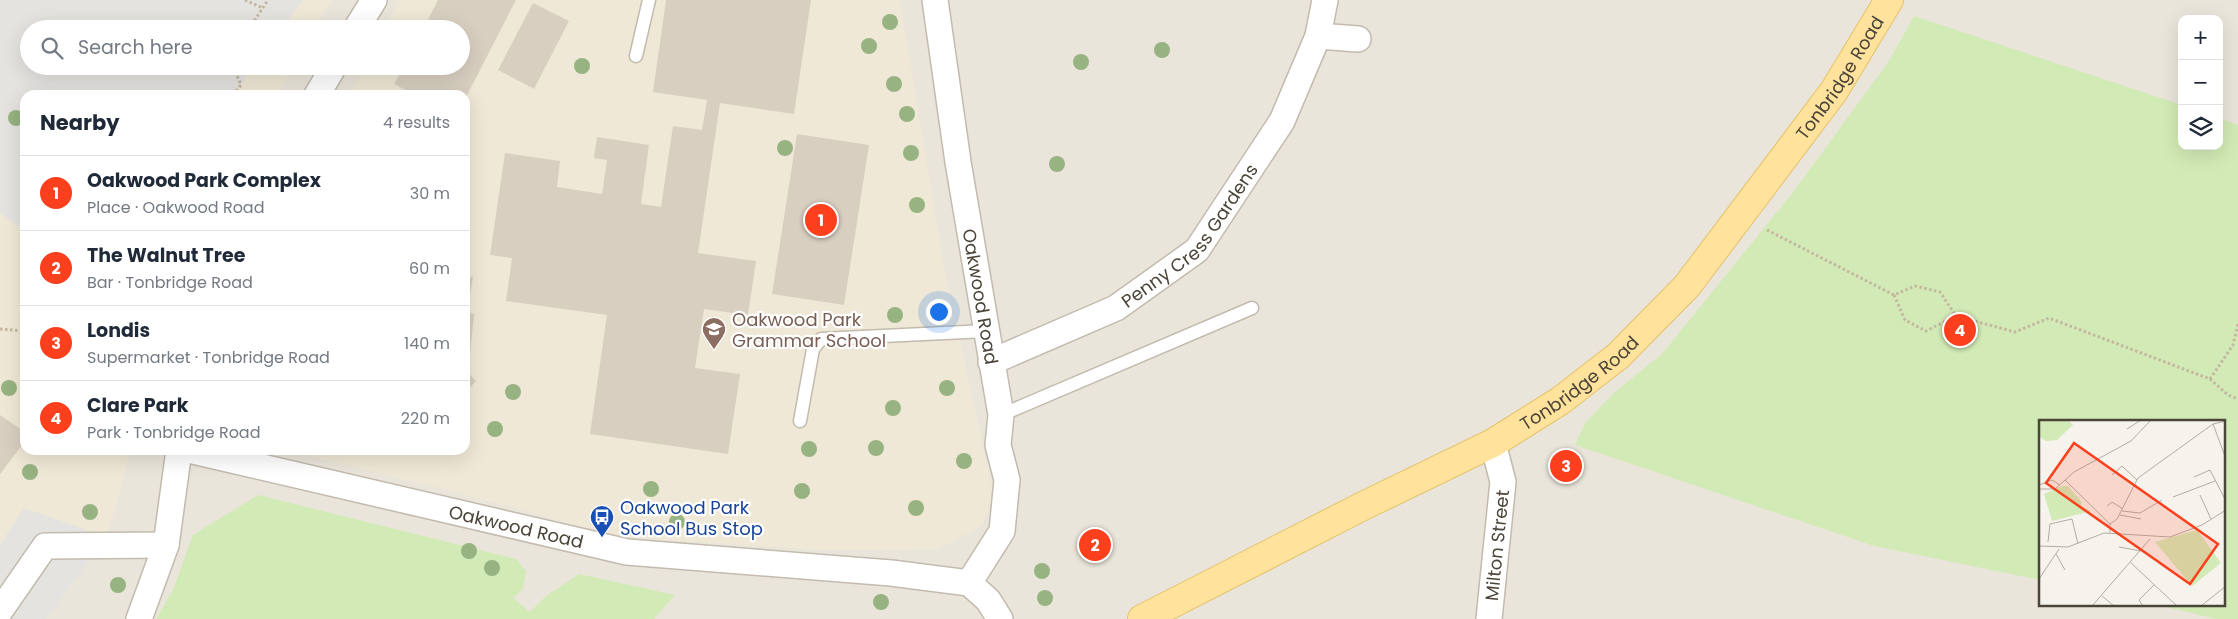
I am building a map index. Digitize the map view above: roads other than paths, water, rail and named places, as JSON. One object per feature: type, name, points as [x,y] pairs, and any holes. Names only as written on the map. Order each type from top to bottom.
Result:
[{"type":"main road","name":"Tonbridge Road","points":[[1142,619],[1363,506],[1493,443],[1560,401],[1618,356],[1688,286],[1834,91],[1889,0]]},
{"type":"street","points":[[362,20],[374,0]]},
{"type":"street","name":"Oakwood Road","points":[[210,455],[627,552],[891,572],[969,583],[1002,531],[1007,480],[998,445],[1001,415],[986,331],[975,252],[958,162],[935,0]]},
{"type":"street","name":"Penny Cress Gardens","points":[[991,362],[1116,308],[1197,250],[1282,120],[1318,36],[1325,0]]},
{"type":"street","points":[[1318,36],[1358,39]]},
{"type":"street","points":[[320,90],[329,75]]},
{"type":"street","name":"Milton Street","points":[[1489,619],[1503,482],[1493,443]]},
{"type":"street","points":[[138,619],[166,545],[178,455]]},
{"type":"street","points":[[0,611],[45,546],[166,545]]},
{"type":"street","points":[[969,583],[988,600],[1000,619]]},
{"type":"lane","points":[[636,56],[650,0]]},
{"type":"lane","points":[[1001,415],[1252,308]]},
{"type":"lane","points":[[800,421],[813,349],[821,339],[986,331]]},
{"type":"place","name":"Oakwood Park Complex","points":[[821,220]]},
{"type":"place","name":"Clare Park","points":[[1960,330]]},
{"type":"place","name":"Oakwood Park Grammar School","points":[[714,350]]},
{"type":"place","name":"Londis","points":[[1566,466]]},
{"type":"place","name":"Oakwood Park School Bus Stop","points":[[602,538]]},
{"type":"place","name":"The Walnut Tree","points":[[1095,545]]}]
